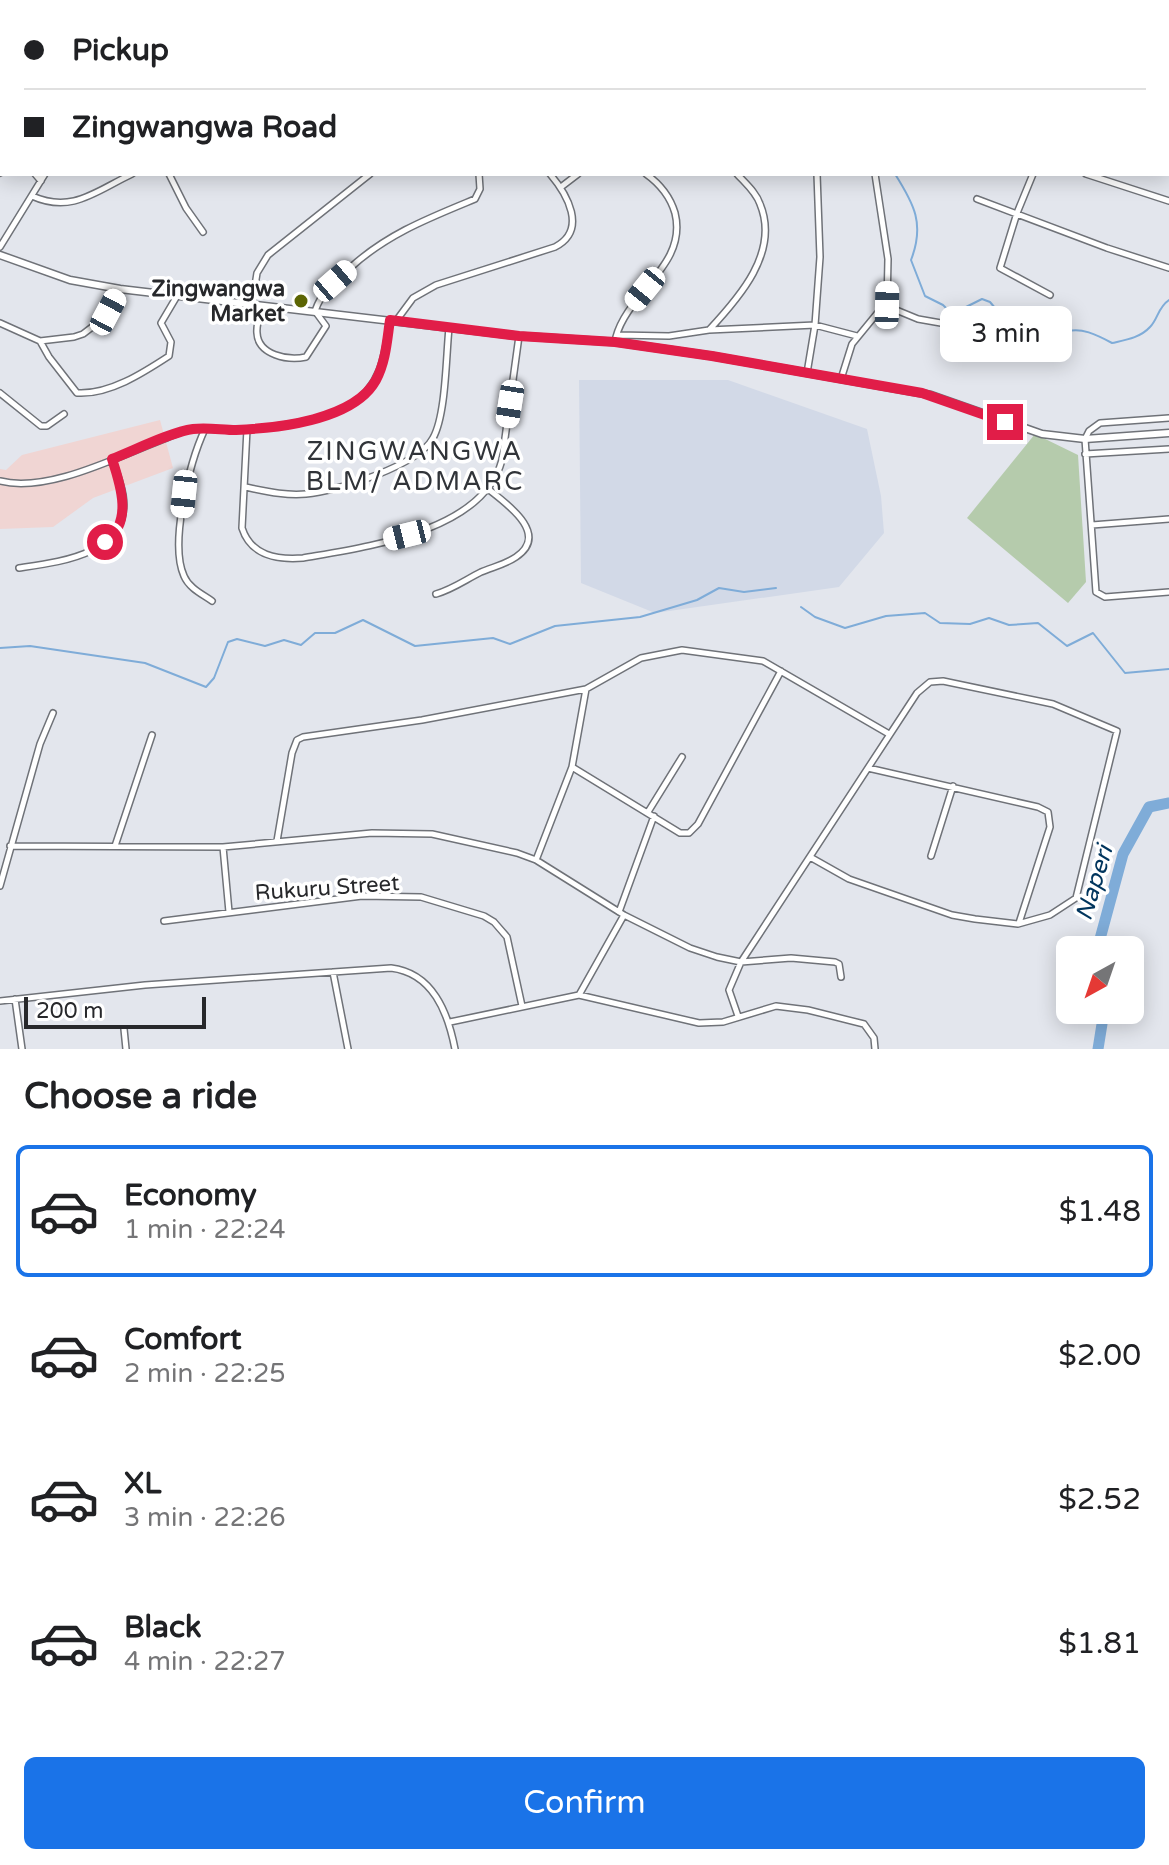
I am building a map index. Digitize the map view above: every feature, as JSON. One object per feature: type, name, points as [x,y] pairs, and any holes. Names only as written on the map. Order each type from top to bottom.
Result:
[{"type":"street","points":[[37,176],[41,181]]},
{"type":"street","points":[[0,247],[44,176]]},
{"type":"street","points":[[32,196],[55,204],[69,203],[128,176]]},
{"type":"street","points":[[170,176],[186,208],[203,232]]},
{"type":"street","points":[[252,305],[257,273],[268,255],[367,176]]},
{"type":"street","points":[[315,311],[324,291],[380,243],[407,227],[478,197],[479,176]]},
{"type":"street","points":[[0,481],[42,481],[80,471],[193,429],[247,429],[326,415],[351,405],[376,380],[393,320],[413,298],[436,285],[563,243],[572,228],[573,214],[569,200],[552,176]]},
{"type":"street","points":[[561,187],[575,176]]},
{"type":"street","points":[[616,338],[624,316],[659,272],[676,242],[676,218],[669,198],[648,176]]},
{"type":"street","points":[[709,330],[748,283],[764,236],[760,203],[739,176]]},
{"type":"street","points":[[807,373],[815,325],[820,257],[817,176]]},
{"type":"street","points":[[875,176],[888,259],[887,305]]},
{"type":"street","points":[[1032,176],[1000,268],[1050,295]]},
{"type":"street","points":[[1092,176],[1169,201]]},
{"type":"street","points":[[977,199],[1169,268]]},
{"type":"street","points":[[0,255],[70,280],[120,289],[519,336],[616,338],[815,325],[857,336]]},
{"type":"street","points":[[0,323],[40,341],[74,337],[93,328],[108,312],[120,289]]},
{"type":"street","points":[[40,341],[77,393],[107,388],[169,356],[171,342],[161,323],[177,296]]},
{"type":"street","points":[[841,379],[848,351],[857,336],[879,308],[887,305],[918,319],[975,329],[1007,341]]},
{"type":"street","points":[[262,306],[258,338],[269,352],[291,358],[306,357],[326,326],[315,311]]},
{"type":"street","points":[[245,487],[290,495],[323,492],[393,468],[420,454],[437,429],[449,328]]},
{"type":"street","points":[[247,429],[242,503],[245,535],[259,551],[284,559],[340,551],[421,531],[460,514],[488,489],[497,476],[502,460],[519,336]]},
{"type":"street","points":[[616,338],[931,395],[1042,434],[1085,439],[1169,433]]},
{"type":"street","points":[[0,393],[41,426],[47,426],[64,414]]},
{"type":"street","points":[[1169,418],[1100,423],[1089,431],[1085,439],[1094,588],[1100,595],[1169,592]]},
{"type":"street","points":[[205,429],[184,494],[181,556],[185,577],[190,585],[212,601]]},
{"type":"street","points":[[1085,454],[1169,449]]},
{"type":"street","points":[[19,568],[72,559],[113,537],[118,528],[123,497],[112,459]]},
{"type":"street","points":[[436,594],[456,588],[524,550],[528,541],[527,526],[510,506],[488,489]]},
{"type":"street","points":[[1092,525],[1169,519]]},
{"type":"street","points":[[277,841],[292,753],[297,740],[303,737],[422,720],[586,689],[641,658],[669,651],[763,661],[889,734]]},
{"type":"street","points":[[572,767],[685,834],[694,829],[781,671]]},
{"type":"street","points":[[738,1016],[729,990],[741,962],[889,734],[923,686],[934,680],[1053,704],[1117,731],[1076,898],[1050,915],[1018,924],[952,915],[849,879],[810,857]]},
{"type":"street","points":[[536,860],[572,767],[586,689]]},
{"type":"street","points":[[0,886],[40,744],[53,713]]},
{"type":"street","points":[[115,846],[152,735]]},
{"type":"street","points":[[579,995],[622,913],[651,814],[682,757]]},
{"type":"street","points":[[868,768],[953,786],[1048,812],[1050,827],[1018,924]]},
{"type":"street","points":[[931,856],[953,786]]},
{"type":"street","points":[[10,846],[223,847],[372,833],[432,834],[536,860],[622,913],[690,948],[741,962],[791,958],[835,962],[839,964],[841,977]]},
{"type":"street","points":[[223,847],[229,912]]},
{"type":"street","name":"Rukuru Street","points":[[164,921],[375,896],[421,897],[455,906],[494,922],[507,937],[522,1007]]},
{"type":"street","points":[[0,1001],[145,985],[404,969],[431,989],[450,1022],[455,1049]]},
{"type":"street","points":[[333,972],[348,1049]]},
{"type":"street","points":[[450,1022],[579,995],[699,1023],[723,1022],[763,1009],[789,1007],[855,1020],[871,1030],[875,1049]]},
{"type":"street","points":[[15,999],[22,1049]]},
{"type":"street","points":[[124,1029],[126,1049]]},
{"type":"shaded area","points":[[579,380],[728,380],[867,429],[881,496],[884,533],[839,587],[655,613],[581,583]]},
{"type":"shaded area","points":[[160,420],[173,468],[93,498],[53,527],[0,529],[0,469],[6,470],[22,455]]},
{"type":"green space","points":[[1035,434],[1078,455],[1086,582],[1068,603],[967,518]]},
{"type":"waterway","points":[[896,176],[915,215],[917,236],[911,260],[925,296],[943,305],[952,314],[982,299],[990,302],[1032,352],[1070,331],[1088,332],[1112,343],[1132,338],[1150,327],[1169,300]]},
{"type":"waterway","points":[[0,648],[30,646],[145,663],[206,687],[214,678],[228,642],[237,639],[265,646],[284,640],[301,645],[315,633],[335,633],[363,620],[415,646],[493,638],[510,644],[555,626],[640,617],[697,600],[719,588],[744,592],[776,588]]},
{"type":"waterway","points":[[801,607],[815,617],[845,628],[886,616],[925,613],[940,623],[970,624],[989,618],[1009,625],[1038,623],[1067,646],[1093,633],[1125,673],[1169,669]]},
{"type":"waterway","name":"Naperi","points":[[1101,936],[1123,854],[1149,807],[1169,803]]},
{"type":"waterway","name":"Naperi","points":[[1098,1049],[1102,1024]]},
{"type":"place","name":"Zingwangwa Market","points":[[301,301]]},
{"type":"district","name":"ZINGWANGWA BLM/ ADMARC","points":[[415,466]]},
{"type":"route","points":[[105,542],[113,537],[118,528],[123,505],[112,459],[193,429],[247,429],[300,421],[351,405],[376,380],[385,356],[390,320],[519,336],[615,342],[712,356],[922,393],[1005,422]]}]
